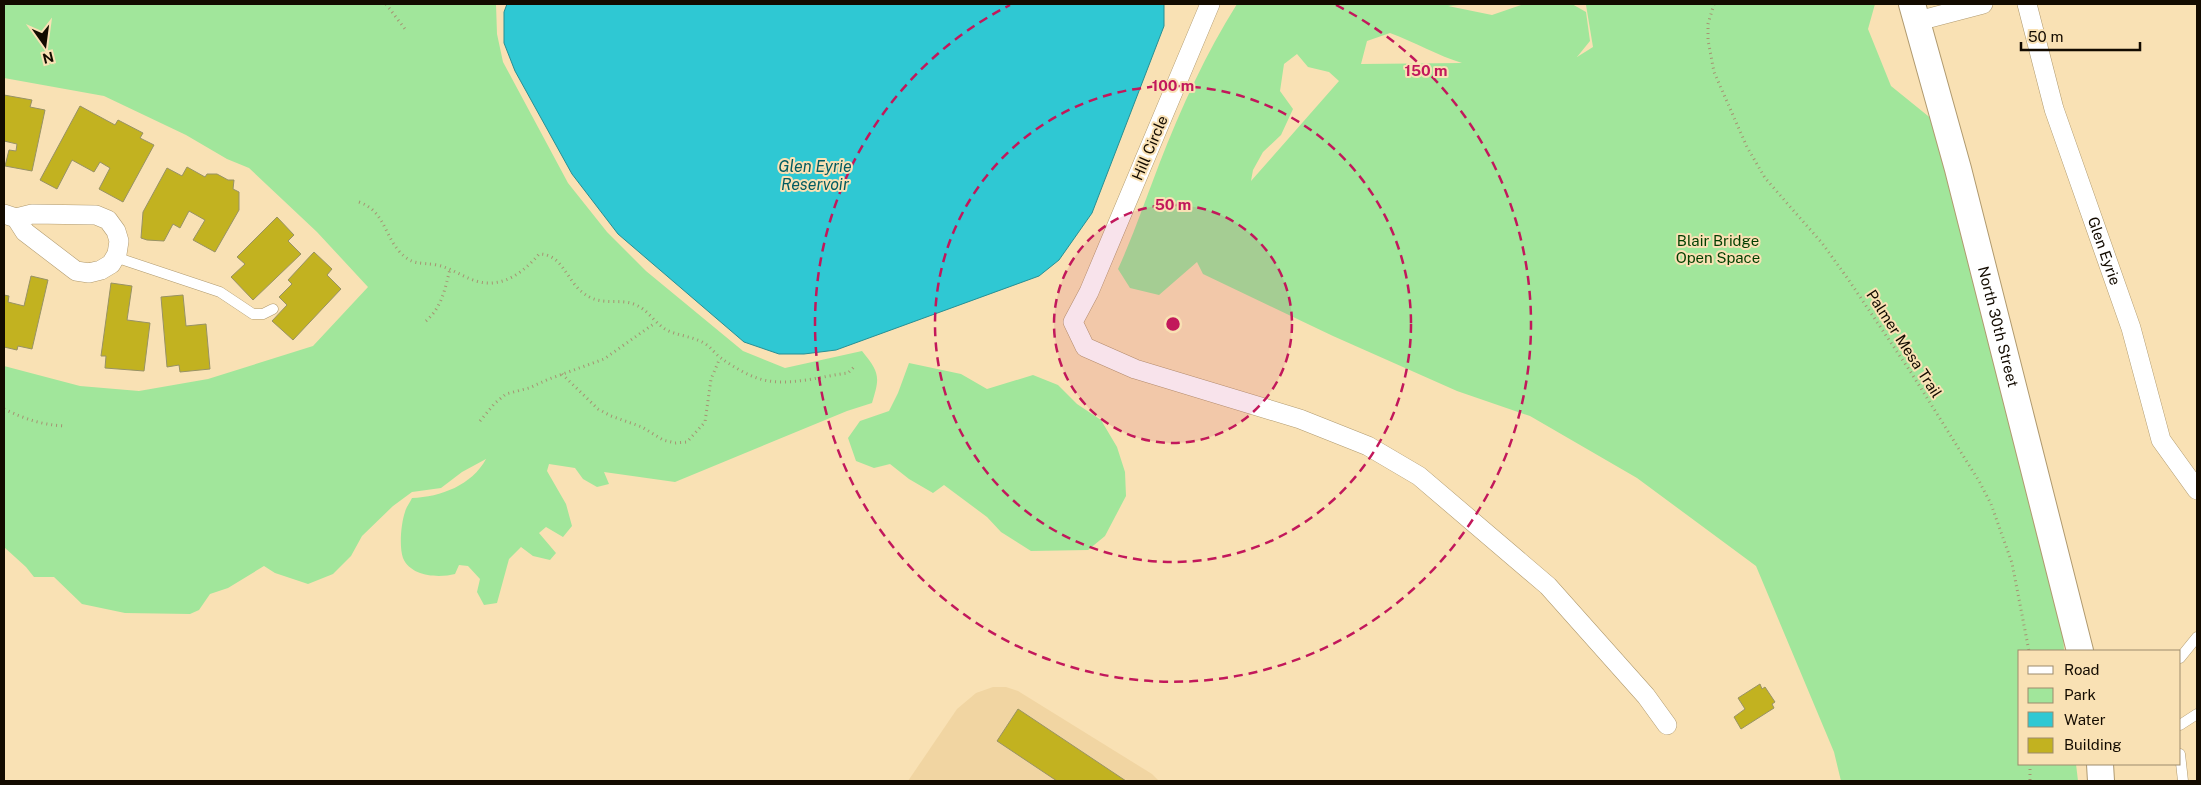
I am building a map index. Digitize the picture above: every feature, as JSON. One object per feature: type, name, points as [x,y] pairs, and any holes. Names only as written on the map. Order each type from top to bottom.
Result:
[{"type":"main road","name":"North 30th Street","points":[[1915,13],[1961,179],[2080,650]]},
{"type":"main road","points":[[2100,765],[2101,781]]},
{"type":"street","name":"Hill Circle","points":[[1210,4],[1089,292],[1072,322],[1085,347],[1134,370],[1300,419],[1368,446],[1419,476],[1548,586],[1646,696],[1666,725]]},
{"type":"street","points":[[1915,13],[1983,4]]},
{"type":"street","name":"Glen Eyrie","points":[[2027,4],[2054,109],[2131,328],[2161,440],[2197,490]]},
{"type":"street","points":[[32,214],[96,215],[108,220],[116,231],[119,241],[115,257],[111,264],[101,270],[89,272],[76,270],[25,232],[10,216],[32,214]]},
{"type":"lane","points":[[115,257],[220,292],[254,314],[263,314],[272,309]]},
{"type":"lane","points":[[2181,657],[2197,637]]},
{"type":"lane","points":[[2181,724],[2197,714]]},
{"type":"lane","points":[[2181,763],[2183,781]]},
{"type":"path","points":[[386,4],[405,29]]},
{"type":"path","name":"Palmer Mesa Trail","points":[[1714,4],[1708,24],[1708,40],[1714,72],[1747,147],[1764,178],[1822,243],[1912,374],[1978,481],[1990,504],[2012,563],[2030,650]]},
{"type":"path","points":[[359,202],[368,205],[378,212],[385,230],[400,251],[415,264],[437,265],[475,281],[490,283],[508,280],[526,270],[539,254],[547,254],[558,261],[582,292],[597,301],[635,304],[646,311],[655,322],[668,330],[706,344],[720,358],[748,374],[768,381],[792,381],[848,372],[854,367]]},
{"type":"path","points":[[426,321],[434,314],[440,303],[450,269]]},
{"type":"path","points":[[480,421],[495,403],[506,394],[529,388],[604,358],[655,322]]},
{"type":"path","points":[[562,374],[598,409],[611,416],[642,427],[663,440],[675,443],[687,442],[705,422],[711,379],[720,358]]},
{"type":"path","points":[[4,409],[27,420],[45,425],[65,426]]},
{"type":"path","points":[[2030,765],[2030,781]]},
{"type":"shaded area","points":[[993,687],[1006,687],[1018,691],[1152,774],[1159,781],[908,781],[957,709],[976,693]]},
{"type":"green space","points":[[4,4],[496,4],[497,34],[503,62],[568,183],[607,232],[646,271],[743,351],[785,368],[862,351],[877,376],[872,403],[847,411],[675,482],[604,472],[609,484],[597,487],[583,479],[575,468],[549,464],[547,471],[566,504],[572,526],[563,537],[546,527],[539,533],[556,553],[550,560],[533,556],[521,547],[509,559],[497,603],[484,605],[477,592],[480,579],[468,566],[459,565],[455,574],[441,576],[426,575],[412,569],[407,564],[403,558],[401,548],[404,517],[406,508],[412,498],[434,495],[455,488],[473,476],[486,459],[462,472],[441,488],[412,492],[393,506],[362,536],[351,556],[333,574],[308,584],[275,573],[264,566],[228,588],[210,594],[199,610],[190,614],[125,613],[82,604],[54,577],[34,577],[4,547],[4,366],[80,386],[139,391],[208,379],[313,346],[368,287],[317,232],[249,168],[227,159],[186,135],[104,96],[4,78]]},
{"type":"green space","name":"Blair Bridge Open Space","points":[[1237,4],[1469,4],[1448,6],[1492,15],[1524,4],[1572,4],[1586,12],[1590,41],[1577,57],[1593,47],[1586,5],[1582,4],[1875,4],[1868,29],[1891,86],[1933,120],[2063,632],[2064,650],[2018,650],[2018,765],[2076,765],[2078,781],[1841,781],[1834,752],[1756,566],[1637,478],[1530,416],[1457,391],[1333,336],[1203,274],[1197,262],[1159,295],[1130,288],[1118,269],[1177,121],[1205,61]],"holes":[[[1390,33],[1462,63],[1361,64],[1367,41]],[[1297,54],[1308,67],[1329,72],[1339,81],[1251,181],[1253,170],[1263,152],[1281,135],[1293,109],[1280,91],[1284,64]]]},
{"type":"green space","points":[[909,363],[961,374],[987,389],[1033,375],[1058,385],[1077,404],[1101,420],[1117,447],[1125,472],[1126,496],[1105,536],[1088,550],[1031,551],[1001,532],[987,517],[944,485],[933,493],[909,479],[890,464],[874,468],[856,461],[848,438],[860,421],[889,411]]},
{"type":"water","name":"Glen Eyrie Reservoir","points":[[507,4],[1164,4],[1164,26],[1092,213],[1059,260],[1039,276],[836,350],[804,354],[779,354],[744,342],[618,234],[572,174],[515,71],[504,43],[504,12]]},
{"type":"building","points":[[4,95],[32,100],[30,107],[45,110],[32,171],[5,166],[9,150],[16,151],[17,144],[4,141]]},
{"type":"building","points":[[80,106],[115,125],[118,120],[143,133],[140,138],[154,145],[123,202],[99,189],[110,168],[100,162],[94,172],[72,160],[57,189],[40,180]]},
{"type":"building","points":[[187,167],[205,177],[207,174],[217,174],[228,180],[234,180],[233,189],[239,192],[239,210],[215,252],[193,240],[205,220],[189,211],[180,228],[173,224],[164,241],[141,238],[143,212],[167,168],[182,176]]},
{"type":"building","points":[[277,217],[294,235],[288,241],[301,254],[253,300],[231,277],[245,264],[237,257]]},
{"type":"building","points":[[314,252],[332,269],[327,275],[341,289],[293,340],[272,321],[287,305],[279,297],[292,284],[288,280]]},
{"type":"building","points":[[31,276],[48,280],[32,349],[18,346],[17,350],[4,347],[4,295],[9,296],[8,302],[24,306]]},
{"type":"building","points":[[111,283],[132,286],[127,320],[150,323],[144,371],[105,368],[106,356],[101,356]]},
{"type":"building","points":[[183,295],[186,326],[206,324],[210,369],[180,372],[179,365],[167,367],[161,297]]},
{"type":"building","points":[[1760,684],[1762,689],[1765,687],[1775,702],[1772,704],[1774,708],[1741,729],[1734,717],[1745,709],[1738,698]]},
{"type":"building","points":[[1018,709],[1126,781],[1057,781],[997,741]]}]
